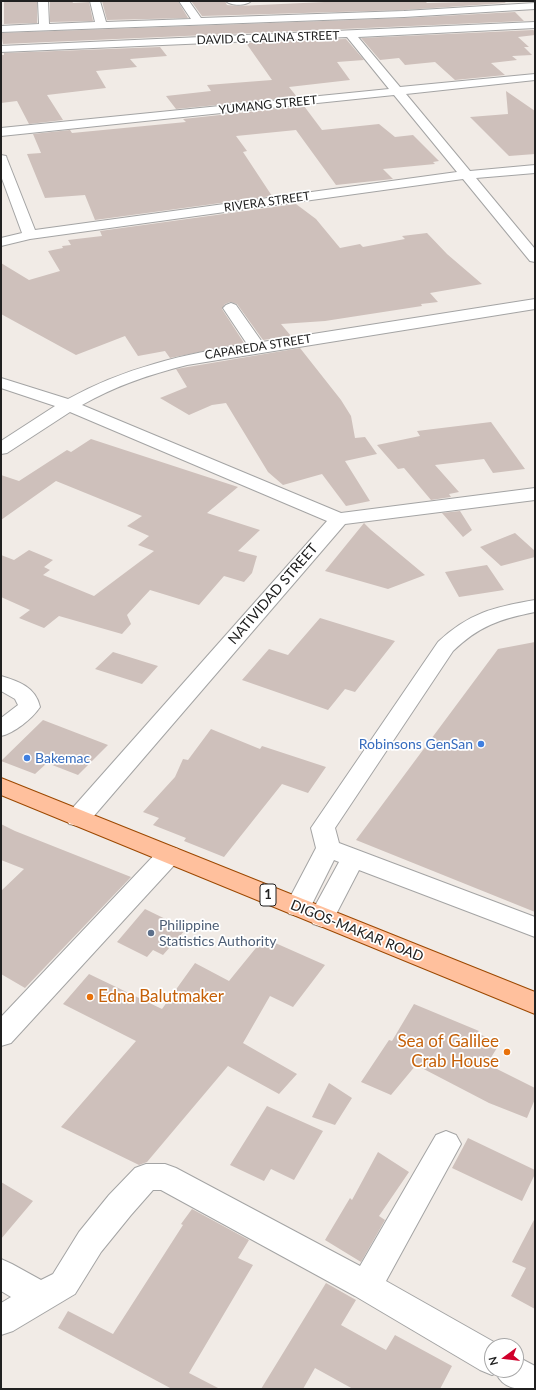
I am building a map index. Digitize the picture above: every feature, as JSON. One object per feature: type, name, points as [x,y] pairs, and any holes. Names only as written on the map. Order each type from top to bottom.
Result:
[{"type":"main road","name":"DIGOS-MAKAR ROAD","points":[[1,786],[535,1003]]},
{"type":"street","points":[[43,1],[44,27]]},
{"type":"street","points":[[95,1],[101,24]]},
{"type":"street","points":[[184,1],[197,20]]},
{"type":"street","points":[[231,1],[246,1]]},
{"type":"street","points":[[1,29],[197,20],[404,14],[535,6]]},
{"type":"street","points":[[143,23],[150,43]]},
{"type":"street","name":"DAVID G. CALINA STREET","points":[[1,49],[350,34],[535,24]]},
{"type":"street","points":[[350,34],[535,258]]},
{"type":"street","name":"YUMANG STREET","points":[[1,132],[535,77]]},
{"type":"street","points":[[1,159],[30,235]]},
{"type":"street","name":"RIVERA STREET","points":[[1,242],[30,235],[466,175],[535,169]]},
{"type":"street","name":"CAPAREDA STREET","points":[[1,449],[68,406],[111,384],[169,363],[257,347],[535,304]]},
{"type":"street","points":[[231,308],[257,347]]},
{"type":"street","points":[[1,383],[68,406],[339,519],[535,494]]},
{"type":"street","name":"NATIVIDAD STREET","points":[[78,818],[339,519]]},
{"type":"street","points":[[298,907],[328,848],[323,828],[445,647],[460,632],[477,621],[502,611],[535,606]]},
{"type":"street","points":[[1,683],[23,693],[29,699],[30,707],[1,729]]},
{"type":"street","points":[[328,848],[535,927]]},
{"type":"street","points":[[1,1035],[169,855]]},
{"type":"street","points":[[322,916],[353,858]]},
{"type":"street","points":[[366,1286],[446,1144]]},
{"type":"street","points":[[1,1320],[64,1284],[90,1242],[120,1205],[146,1177],[165,1177],[366,1286],[484,1354]]},
{"type":"street","points":[[1,1274],[41,1297]]},
{"type":"street","points":[[524,1378],[535,1384]]},
{"type":"building","points":[[4,1],[37,1],[37,23],[4,24]]},
{"type":"building","points":[[50,1],[72,1],[73,3],[89,2],[93,21],[50,22]]},
{"type":"building","points":[[102,1],[178,1],[188,18],[107,20]]},
{"type":"building","points":[[191,1],[225,1],[227,5],[238,6],[346,1],[425,1],[427,3],[503,1],[506,3],[404,10],[202,16]]},
{"type":"building","points":[[515,12],[524,21],[3,44],[1,33],[404,18]]},
{"type":"building","points":[[535,31],[535,35],[518,37],[529,47],[524,47],[532,55],[512,56],[517,60],[491,63],[505,75],[455,80],[435,62],[405,65],[399,58],[380,60],[361,38]]},
{"type":"building","points":[[346,39],[364,60],[337,62],[350,80],[289,87],[297,97],[176,109],[166,96],[211,91],[207,85],[272,80],[246,43]]},
{"type":"building","points":[[160,47],[167,56],[130,59],[137,67],[96,71],[106,88],[47,95],[63,120],[29,124],[17,101],[1,103],[1,55],[4,55],[4,53]]},
{"type":"building","points":[[506,91],[535,111],[535,154],[509,156],[470,117],[508,114]]},
{"type":"building","points":[[304,106],[322,130],[379,124],[395,137],[413,135],[439,161],[433,162],[435,164],[383,169],[393,179],[336,185],[296,130],[236,136],[247,151],[243,152],[272,196],[95,220],[85,195],[45,198],[27,154],[41,153],[33,134],[70,130],[72,133],[186,122],[183,119]]},
{"type":"building","points":[[296,204],[316,219],[340,248],[360,244],[363,247],[405,239],[402,236],[427,233],[447,254],[482,284],[430,293],[438,302],[421,304],[422,306],[325,321],[281,324],[291,336],[263,340],[237,304],[230,302],[225,304],[222,309],[244,343],[170,358],[165,351],[138,356],[125,336],[76,355],[1,314],[1,263],[29,280],[60,271],[48,251],[63,248],[62,246],[71,245],[68,240],[102,236],[100,231]]},
{"type":"building","points":[[300,348],[341,400],[351,416],[355,438],[365,437],[377,454],[345,461],[370,501],[346,506],[322,474],[283,485],[268,472],[226,403],[212,405],[189,415],[160,398],[187,387],[176,369]]},
{"type":"building","points":[[491,422],[525,469],[493,473],[484,459],[435,465],[459,492],[449,494],[451,497],[431,500],[404,468],[398,469],[377,445],[420,436],[417,431]]},
{"type":"building","points":[[91,439],[238,487],[207,513],[260,530],[238,551],[257,556],[252,573],[244,582],[224,576],[199,605],[150,590],[127,615],[131,624],[122,634],[59,616],[44,628],[19,618],[30,610],[1,597],[1,555],[14,560],[29,550],[53,560],[44,567],[50,570],[43,575],[94,596],[154,551],[138,545],[149,536],[127,526],[142,516],[56,481],[1,520],[1,475],[19,481],[67,450],[71,452]]},
{"type":"building","points":[[460,511],[472,530],[463,537],[442,513]]},
{"type":"building","points":[[364,523],[425,575],[388,589],[325,571]]},
{"type":"building","points":[[515,533],[535,551],[535,557],[501,566],[480,547]]},
{"type":"building","points":[[487,565],[504,590],[459,597],[445,572]]},
{"type":"building","points":[[320,618],[395,641],[355,692],[345,689],[328,710],[242,680],[269,649],[288,655]]},
{"type":"building","name":"Robinsons GenSan","points":[[535,642],[535,912],[356,840],[498,649]]},
{"type":"building","points":[[113,652],[158,666],[142,684],[95,669]]},
{"type":"building","points":[[43,720],[108,745],[78,775],[47,763],[35,774],[1,761]]},
{"type":"building","points":[[211,729],[260,749],[262,746],[326,767],[308,793],[282,784],[224,857],[184,841],[186,838],[153,825],[159,818],[143,812],[175,777],[183,759],[188,760]]},
{"type":"building","points":[[1,824],[131,877],[25,988],[1,974],[1,891],[24,869],[1,860]]},
{"type":"building","points":[[145,909],[186,929],[163,955],[153,950],[147,957],[117,942]]},
{"type":"building","points":[[264,938],[325,965],[293,1007],[270,996],[243,1043],[297,1074],[279,1094],[228,1066],[147,1162],[139,1165],[61,1127],[136,1041],[63,1004],[89,974],[162,1009],[195,963],[229,981]]},
{"type":"building","points":[[414,1004],[479,1031],[477,1033],[500,1043],[487,1064],[535,1088],[535,1099],[527,1118],[489,1103],[416,1065],[391,1095],[361,1082],[389,1040],[392,1041]]},
{"type":"building","points":[[329,1083],[352,1098],[335,1125],[312,1117]]},
{"type":"building","points":[[267,1106],[323,1131],[294,1180],[271,1169],[264,1181],[230,1165]]},
{"type":"building","points":[[468,1138],[535,1170],[535,1174],[522,1201],[452,1168]]},
{"type":"building","points":[[378,1152],[409,1172],[379,1216],[385,1220],[361,1262],[325,1240],[350,1198],[352,1200]]},
{"type":"building","points":[[1,1182],[33,1201],[1,1239]]},
{"type":"building","points":[[192,1209],[249,1240],[238,1258],[253,1265],[189,1373],[220,1389],[172,1389],[58,1328],[68,1311],[113,1334],[183,1225],[181,1224]]},
{"type":"building","points":[[535,1218],[535,1309],[511,1296],[526,1268],[512,1262]]},
{"type":"building","points":[[326,1283],[356,1300],[341,1325],[386,1350],[395,1335],[452,1366],[440,1389],[353,1389],[315,1368],[303,1389],[261,1389]]},
{"type":"place","name":"Robinsons GenSan","points":[[481,744]]},
{"type":"place","name":"Bakemac","points":[[27,758]]},
{"type":"place","name":"Philippine Statistics Authority","points":[[151,933]]},
{"type":"place","name":"Edna Balutmaker","points":[[90,997]]},
{"type":"place","name":"Sea of Galilee Crab House","points":[[507,1052]]}]
